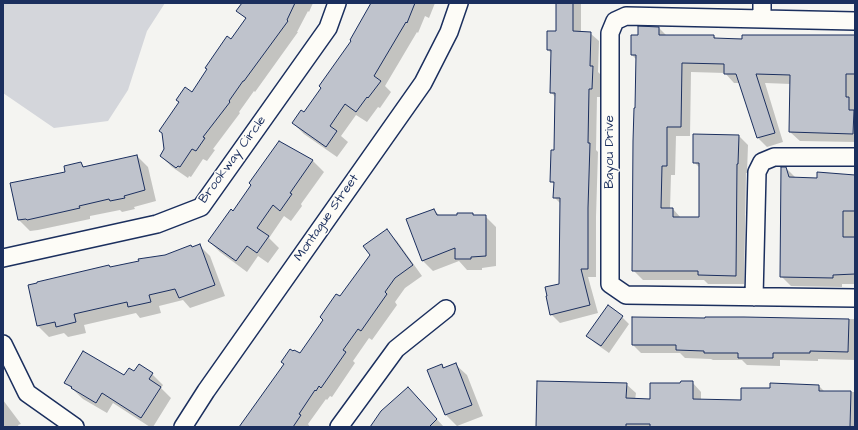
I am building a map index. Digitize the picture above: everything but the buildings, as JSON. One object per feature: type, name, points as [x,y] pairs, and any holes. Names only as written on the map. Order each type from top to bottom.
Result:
[{"type":"street","name":"Brookway Circle","points":[[3,258],[157,224],[201,207],[328,28],[338,3]]},
{"type":"street","name":"Montague Street","points":[[183,427],[206,391],[423,83],[449,32],[459,3]]},
{"type":"street","name":"Bayou Drive","points":[[855,22],[762,11],[626,16],[615,21],[610,33],[610,284],[626,296],[855,298]]},
{"type":"street","points":[[754,297],[757,172],[762,162],[774,157],[855,157]]},
{"type":"street","points":[[339,427],[396,349],[446,309]]},
{"type":"street","points":[[3,344],[27,393],[75,427]]},
{"type":"shaded area","points":[[3,3],[165,3],[147,31],[128,90],[108,121],[54,128],[3,93]]}]
